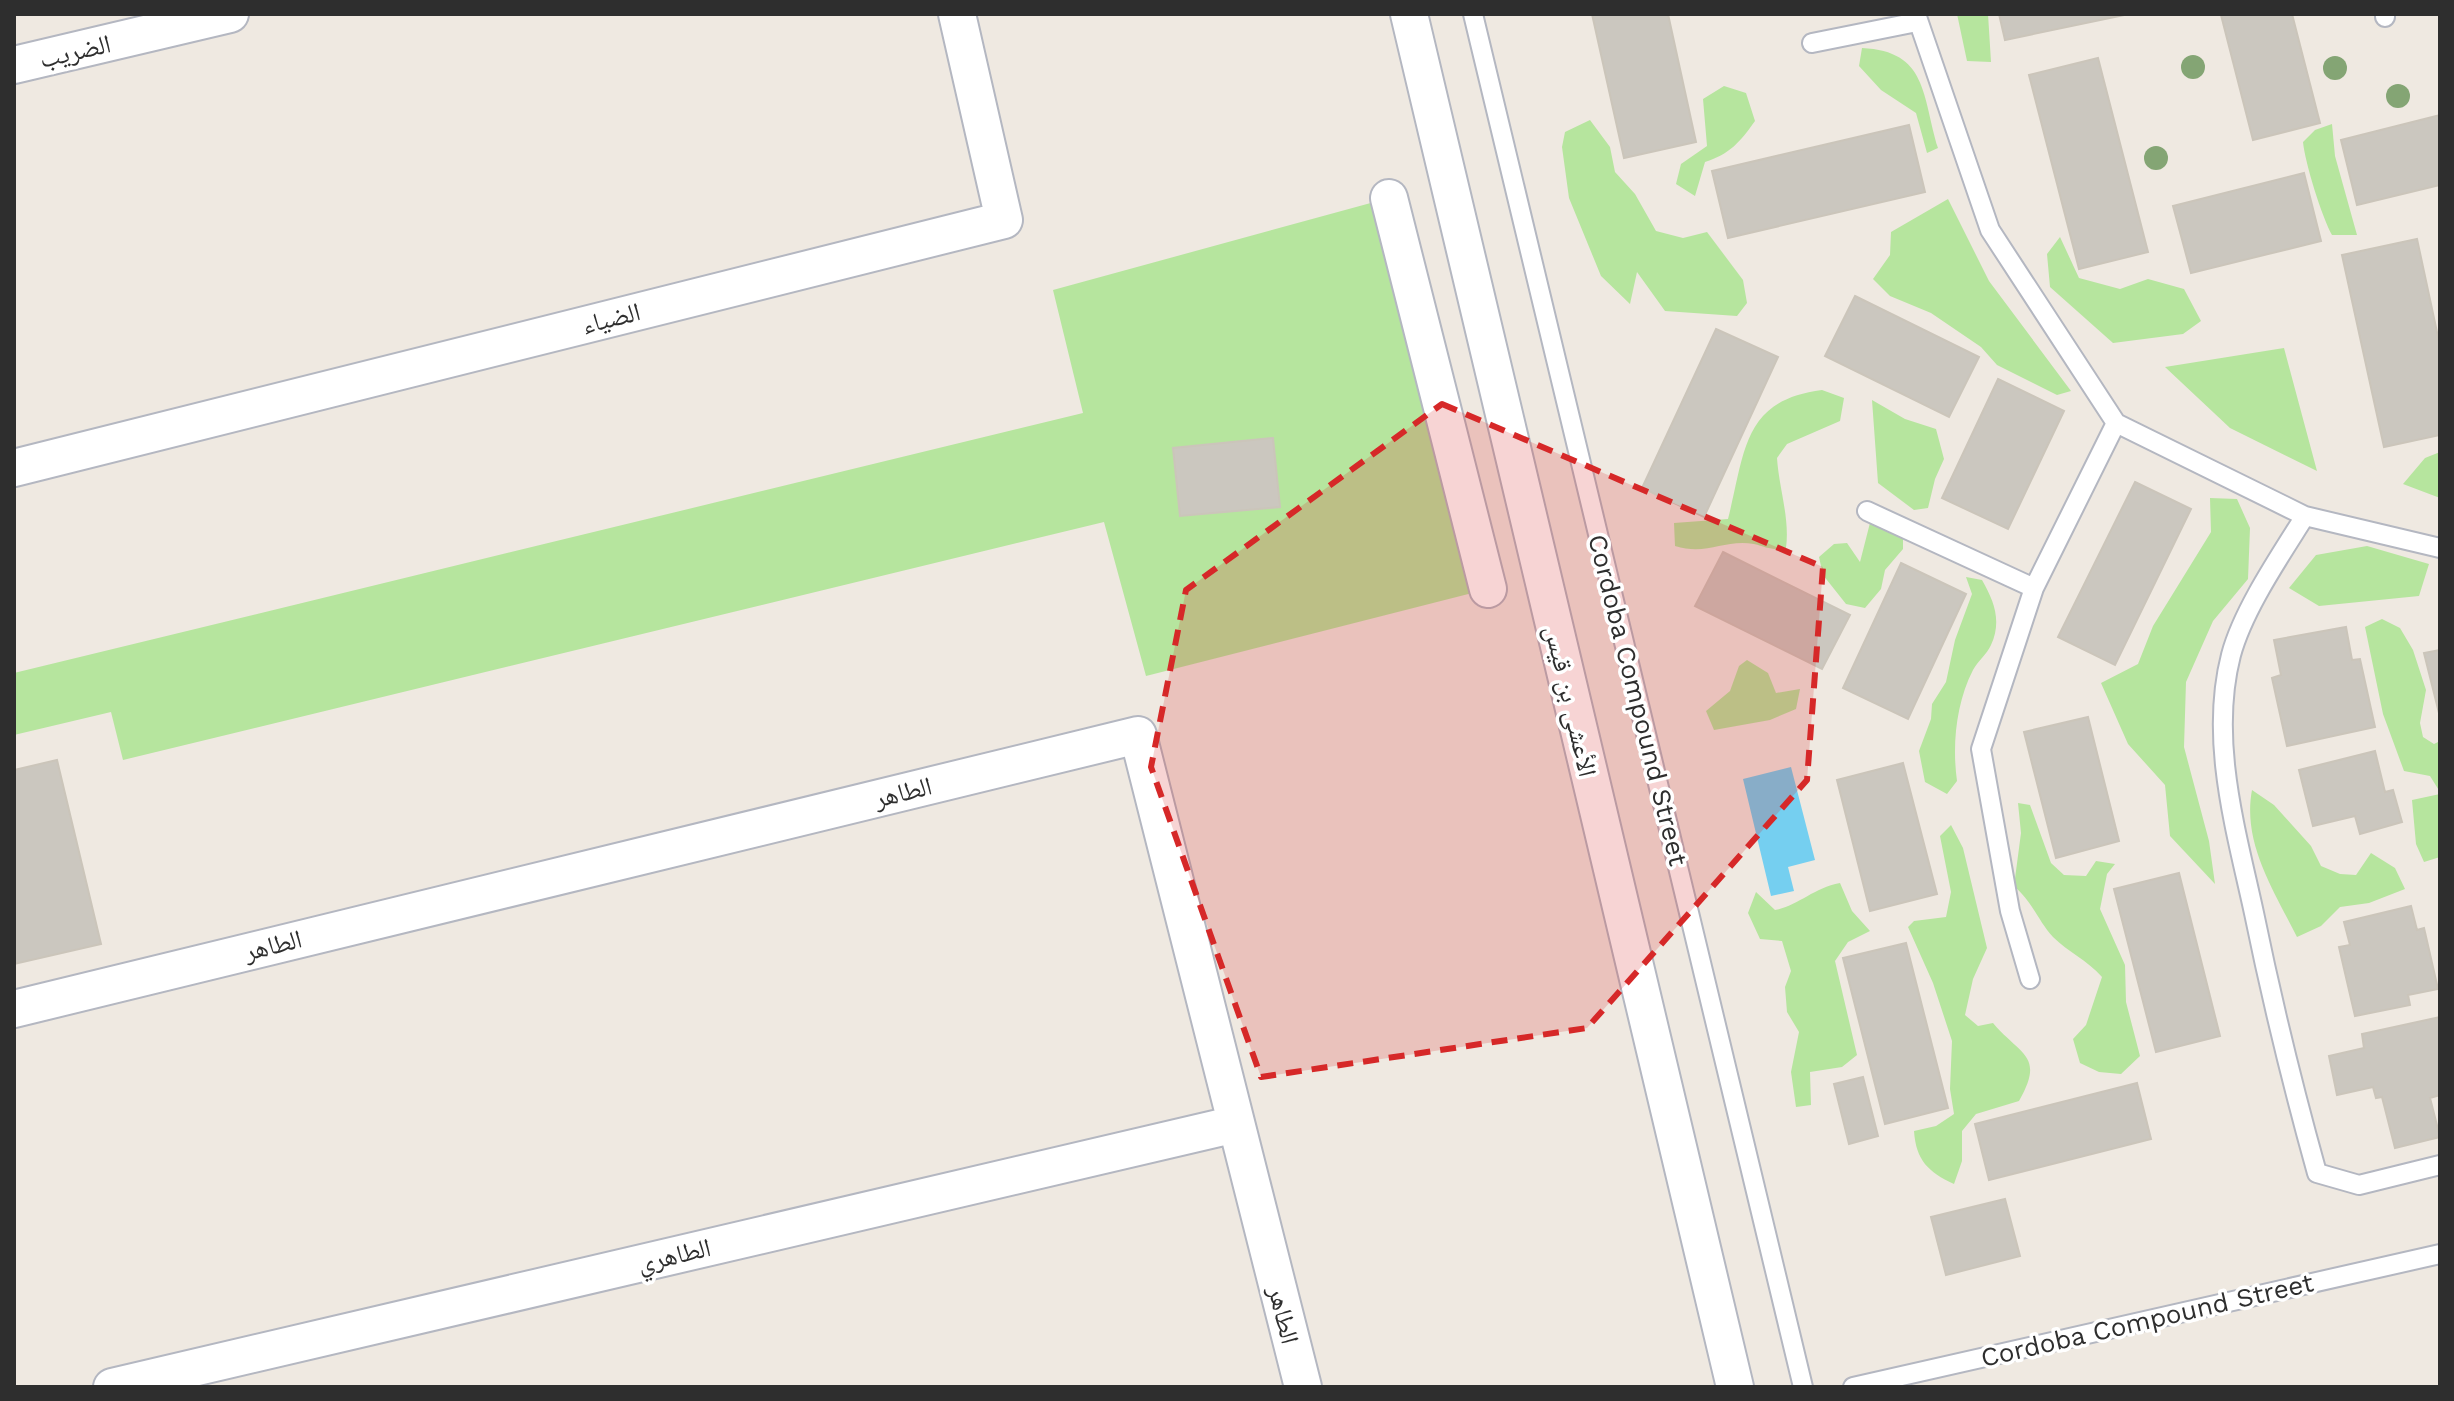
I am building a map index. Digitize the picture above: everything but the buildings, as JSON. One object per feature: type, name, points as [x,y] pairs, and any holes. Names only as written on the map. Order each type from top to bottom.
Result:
[{"type":"street","name":"الضريب","points":[[14,65],[230,14]]},
{"type":"street","name":"الضياء","points":[[14,468],[1004,220],[957,14]]},
{"type":"street","name":"الأعشى بن قيس","points":[[1409,14],[1735,1387]]},
{"type":"street","points":[[1389,198],[1488,589]]},
{"type":"street","name":"الطاهر","points":[[14,1009],[1138,735],[1303,1387]]},
{"type":"street","name":"الطاهري","points":[[112,1387],[1236,1124]]},
{"type":"lane","name":"Cordoba Compound Street","points":[[1473,14],[1803,1387]]},
{"type":"lane","points":[[1812,43],[1916,18],[1990,230],[2116,423],[2305,516],[2440,548]]},
{"type":"lane","points":[[2030,979],[2010,911],[1981,749],[2034,588],[2116,423]]},
{"type":"lane","points":[[1867,511],[2034,588]]},
{"type":"lane","points":[[2305,516],[2266,579],[2231,655],[2221,739],[2236,833],[2282,1044],[2317,1173],[2359,1185],[2440,1165]]},
{"type":"lane","name":"Cordoba Compound Street","points":[[1853,1387],[2440,1254]]},
{"type":"highlighted area","points":[[1442,404],[1823,567],[1807,780],[1587,1028],[1261,1077],[1151,767],[1186,590]]},
{"type":"green space","points":[[1957,14],[1988,14],[1991,62],[1967,61]]},
{"type":"green space","points":[[1862,48],[1884,51],[1911,67],[1924,94],[1938,148],[1927,153],[1916,113],[1881,90],[1859,66]]},
{"type":"green space","points":[[1724,86],[1746,93],[1755,121],[1734,146],[1705,162],[1695,196],[1676,184],[1681,164],[1707,146],[1703,99]]},
{"type":"green space","points":[[1590,120],[1610,147],[1615,172],[1635,194],[1656,231],[1683,238],[1707,232],[1743,280],[1747,303],[1737,316],[1665,311],[1637,272],[1630,304],[1601,276],[1569,198],[1562,147],[1565,132]]},
{"type":"green space","points":[[2332,124],[2335,156],[2357,235],[2332,235],[2307,163],[2303,142],[2315,130]]},
{"type":"green space","points":[[1389,198],[1488,589],[1146,676],[1104,522],[123,760],[111,712],[14,735],[14,673],[1083,413],[1053,290]]},
{"type":"green space","points":[[1948,199],[1989,281],[2071,391],[2057,395],[1997,365],[1981,347],[1931,313],[1890,296],[1873,279],[1890,255],[1891,232]]},
{"type":"green space","points":[[2060,237],[2079,278],[2120,289],[2148,279],[2184,289],[2201,321],[2183,334],[2113,343],[2050,287],[2047,254]]},
{"type":"green space","points":[[2284,348],[2317,471],[2230,428],[2165,367]]},
{"type":"green space","points":[[1822,390],[1844,398],[1840,421],[1787,444],[1777,458],[1787,526],[1786,548],[1773,549],[1743,543],[1697,549],[1675,546],[1674,523],[1728,519],[1744,452],[1762,418],[1776,405]]},
{"type":"green space","points":[[1872,400],[1905,419],[1936,429],[1944,459],[1928,508],[1914,510],[1878,483]]},
{"type":"green space","points":[[2440,452],[2440,498],[2403,484],[2425,458]]},
{"type":"green space","points":[[2210,498],[2237,499],[2250,528],[2248,579],[2213,621],[2186,682],[2184,747],[2209,841],[2215,884],[2170,836],[2165,785],[2128,744],[2101,683],[2138,664],[2153,626],[2211,532]]},
{"type":"green space","points":[[1871,519],[1903,539],[1903,549],[1885,570],[1881,589],[1865,608],[1846,604],[1823,575],[1819,557],[1834,544],[1847,543],[1860,562]]},
{"type":"green space","points":[[2367,546],[2429,564],[2419,596],[2319,606],[2289,588],[2316,555]]},
{"type":"green space","points":[[1966,577],[1982,580],[1993,603],[1996,628],[1991,645],[1973,670],[1963,696],[1955,739],[1957,781],[1947,794],[1925,782],[1919,751],[1931,719],[1932,704],[1946,682],[1955,640],[1972,594]]},
{"type":"green space","points":[[2382,619],[2400,628],[2413,650],[2426,690],[2420,723],[2423,737],[2434,744],[2440,741],[2440,792],[2430,776],[2404,771],[2383,714],[2365,627]]},
{"type":"green space","points":[[1747,660],[1768,673],[1776,693],[1800,689],[1796,709],[1770,720],[1714,730],[1706,711],[1730,691],[1739,666]]},
{"type":"green space","points":[[2252,790],[2274,805],[2311,846],[2321,866],[2340,874],[2356,875],[2371,853],[2395,868],[2405,889],[2369,903],[2340,907],[2321,926],[2297,937],[2256,848],[2250,810]]},
{"type":"green space","points":[[2440,794],[2440,857],[2424,862],[2416,844],[2412,800]]},
{"type":"green space","points":[[2018,803],[2030,805],[2051,863],[2064,875],[2086,876],[2096,861],[2115,864],[2107,874],[2100,909],[2125,965],[2126,1002],[2140,1056],[2121,1074],[2099,1072],[2080,1063],[2073,1039],[2086,1025],[2102,977],[2053,937],[2027,899],[2014,886],[2021,833]]},
{"type":"green space","points":[[1951,825],[1963,848],[1987,948],[1973,979],[1965,1015],[1978,1026],[1993,1023],[2020,1050],[2030,1065],[2030,1074],[2019,1101],[1976,1114],[1962,1131],[1962,1161],[1954,1184],[1930,1170],[1915,1141],[1914,1131],[1936,1126],[1954,1114],[1950,1089],[1952,1041],[1933,983],[1908,927],[1914,921],[1946,917],[1951,892],[1940,836]]},
{"type":"green space","points":[[1840,883],[1852,911],[1870,931],[1848,942],[1835,961],[1857,1055],[1842,1067],[1810,1072],[1811,1105],[1796,1107],[1791,1072],[1799,1032],[1787,1012],[1785,987],[1791,971],[1782,941],[1760,939],[1748,913],[1756,892],[1775,910]]},
{"type":"water","points":[[1791,767],[1815,860],[1788,867],[1794,891],[1771,896],[1743,779]]}]
